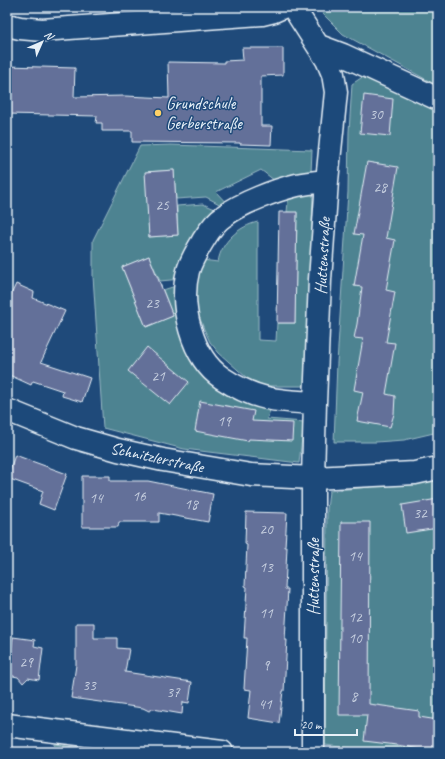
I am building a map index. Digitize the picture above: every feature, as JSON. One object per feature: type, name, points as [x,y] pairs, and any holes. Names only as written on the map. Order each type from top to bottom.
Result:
[{"type":"street","points":[[7,24],[20,28],[42,30],[262,14],[284,7]]},
{"type":"street","name":"Huttenstraße","points":[[293,7],[327,60],[333,74],[336,92],[327,181],[320,280],[315,403],[313,478],[313,752]]},
{"type":"street","points":[[319,46],[343,55],[438,99]]},
{"type":"street","points":[[315,403],[276,401],[259,397],[221,378],[202,356],[193,337],[187,317],[185,294],[188,271],[196,250],[209,231],[223,216],[245,204],[271,194],[296,186],[327,181]]},
{"type":"street","name":"Schnitzlerstraße","points":[[7,410],[76,438],[162,460],[251,475],[313,478],[415,473],[438,468]]},
{"type":"street","points":[[7,725],[222,752]]},
{"type":"green space","points":[[318,7],[438,7],[438,86],[343,34]]},
{"type":"green space","points":[[364,76],[438,106],[438,432],[404,440],[334,442],[337,363],[348,192],[349,132],[352,84]]},
{"type":"green space","points":[[171,145],[312,150],[311,173],[279,184],[261,170],[216,192],[228,205],[225,207],[206,197],[176,199],[174,170],[146,172],[149,237],[178,235],[177,206],[203,204],[220,211],[181,279],[160,281],[149,256],[122,267],[146,327],[173,316],[163,290],[182,284],[187,340],[271,407],[267,419],[304,422],[299,463],[184,449],[103,428],[93,276],[93,240],[140,146]]},
{"type":"green space","points":[[313,190],[307,386],[264,386],[247,378],[219,353],[210,342],[197,311],[194,279],[202,260],[218,262],[223,248],[232,236],[244,227],[258,222],[258,340],[276,341],[277,323],[295,323],[297,213],[287,212],[289,192]]},
{"type":"green space","points":[[438,480],[438,752],[377,752],[325,745],[327,510],[329,491]]},
{"type":"green space","points":[[55,744],[106,752],[54,752]]},
{"type":"building","points":[[242,48],[283,48],[283,75],[261,76],[261,126],[272,126],[271,145],[240,143],[132,142],[132,131],[102,131],[102,123],[96,123],[97,116],[7,114],[7,66],[75,68],[74,97],[125,96],[169,98],[168,62],[224,63],[224,61],[243,60]]},
{"type":"building","points":[[364,95],[393,99],[390,136],[360,133]]},
{"type":"building","points":[[367,162],[398,167],[386,238],[395,240],[386,290],[395,292],[386,342],[395,343],[386,394],[395,396],[394,414],[390,427],[357,421],[363,392],[354,390],[363,339],[354,338],[362,287],[354,286],[363,235],[354,234]]},
{"type":"building","points":[[174,170],[178,235],[149,237],[145,172]]},
{"type":"building","points":[[279,212],[297,212],[295,323],[277,323]]},
{"type":"building","points":[[149,256],[173,316],[146,327],[122,267]]},
{"type":"building","points":[[16,284],[34,292],[33,298],[65,311],[41,362],[90,378],[82,402],[62,396],[63,391],[33,381],[31,385],[7,374],[7,303]]},
{"type":"building","points":[[147,347],[189,382],[170,405],[128,371]]},
{"type":"building","points":[[200,401],[254,411],[252,421],[293,423],[292,441],[249,439],[248,441],[195,431]]},
{"type":"building","points":[[15,455],[67,474],[54,510],[39,504],[43,491],[7,478]]},
{"type":"building","points":[[82,476],[110,476],[110,481],[148,481],[213,494],[208,522],[159,513],[159,522],[119,522],[118,527],[82,527]]},
{"type":"building","points":[[438,499],[438,528],[406,533],[402,505]]},
{"type":"building","points":[[246,512],[287,513],[285,589],[288,589],[285,640],[287,640],[284,691],[279,723],[248,718],[251,690],[244,689],[247,638],[244,638],[247,587],[245,586],[247,545],[245,544]]},
{"type":"building","points":[[341,522],[370,522],[369,704],[419,711],[419,717],[438,720],[438,752],[364,741],[367,715],[339,715]]},
{"type":"building","points":[[76,623],[94,623],[94,638],[117,638],[117,648],[129,649],[125,672],[192,682],[189,703],[183,702],[182,714],[153,709],[149,711],[143,708],[71,698],[76,665]]},
{"type":"building","points":[[13,637],[35,640],[34,646],[43,648],[39,680],[28,678],[23,683],[18,677],[8,675]]},
{"type":"place","name":"Grundschule Gerberstraße","points":[[158,113]]}]
